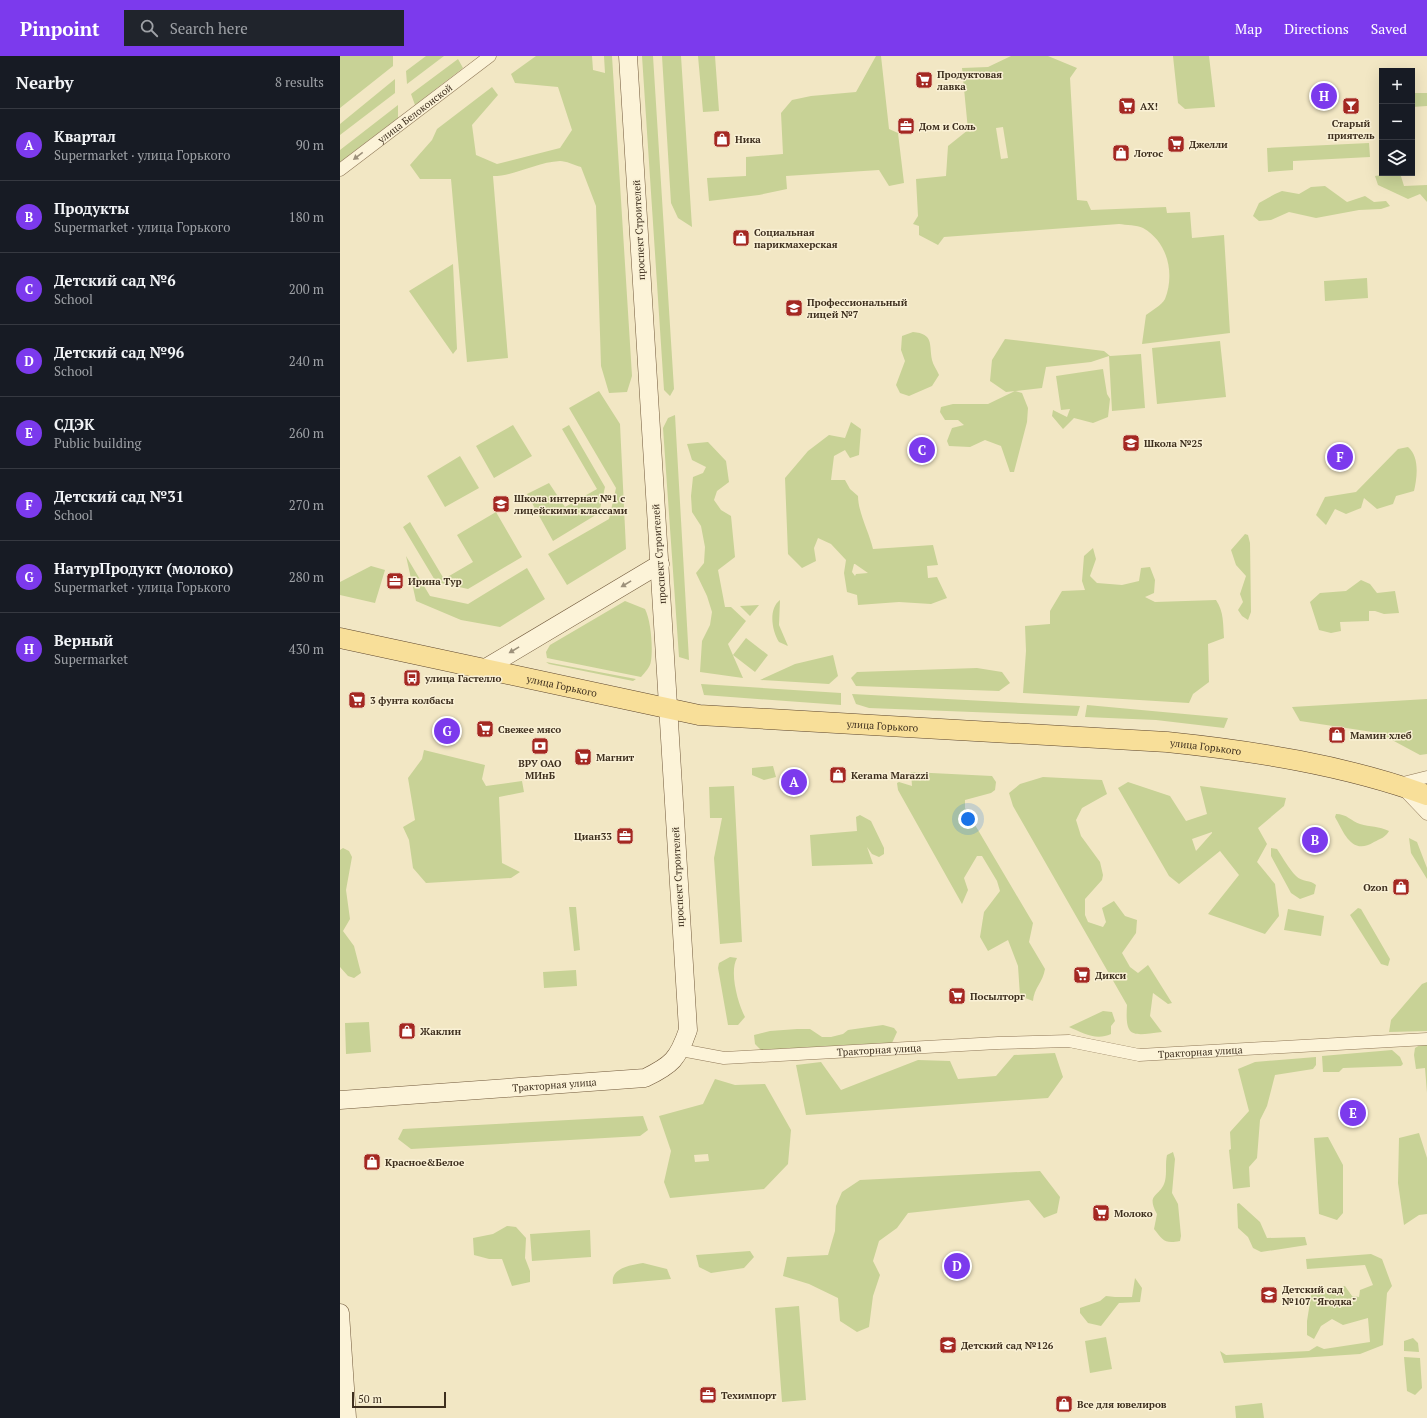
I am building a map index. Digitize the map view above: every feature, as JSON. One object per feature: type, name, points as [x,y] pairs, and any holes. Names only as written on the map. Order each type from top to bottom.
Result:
[{"type":"main road","name":"проспект Строителей","points":[[628,56],[688,1030],[681,1050]]},
{"type":"main road","points":[[484,669],[660,564]]},
{"type":"main road","name":"улица Горького","points":[[340,638],[699,715],[1167,742],[1226,748],[1288,760],[1398,785],[1427,795]]},
{"type":"main road","name":"Тракторная улица","points":[[340,1100],[645,1078],[667,1067],[681,1050]]},
{"type":"main road","points":[[340,1312],[347,1418]]},
{"type":"street","name":"улица Белоконской","points":[[340,170],[490,56]]},
{"type":"street","points":[[1398,785],[1427,777]]},
{"type":"street","points":[[1398,785],[1420,804],[1427,814]]},
{"type":"street","name":"Тракторная улица","points":[[681,1050],[724,1058],[1069,1040],[1139,1056],[1427,1039]]},
{"type":"green space","points":[[340,56],[393,56],[393,66],[340,108]]},
{"type":"green space","points":[[426,56],[444,56],[407,84],[406,71]]},
{"type":"green space","points":[[536,56],[592,56],[593,70],[605,73],[604,56],[612,56],[632,376],[627,392],[609,393],[601,366],[596,206],[581,167],[560,161],[543,164],[510,174],[493,176],[508,358],[467,362],[451,179],[420,179],[410,165],[432,140],[437,129],[492,87],[498,95],[472,125],[476,155],[497,164],[560,148],[572,130],[558,87],[515,83],[511,74]]},
{"type":"green space","points":[[642,56],[653,56],[674,389],[670,396],[664,390]]},
{"type":"green space","points":[[662,56],[681,56],[692,227],[678,218],[671,203]]},
{"type":"green space","points":[[698,56],[715,56],[719,111],[703,112]]},
{"type":"green space","points":[[876,56],[881,56],[889,129],[898,133],[904,183],[889,186],[879,170],[786,176],[787,189],[759,195],[709,201],[707,178],[746,176],[746,157],[783,154],[781,113],[792,100],[811,96],[856,92]]},
{"type":"green space","points":[[1011,56],[1048,56],[1077,68],[1070,78],[1077,200],[1087,201],[1091,210],[1166,207],[1167,213],[1190,212],[1192,238],[1224,235],[1230,333],[1142,344],[1146,315],[1159,306],[1165,299],[1168,289],[1169,269],[1164,250],[1158,241],[1152,234],[1141,227],[1119,224],[944,237],[938,245],[919,235],[919,226],[913,224],[918,216],[916,179],[946,176],[948,146],[968,130],[962,68],[988,67]],"holes":[[[1003,127],[1008,158],[1001,159],[996,128]]]},
{"type":"green space","points":[[1173,56],[1209,56],[1215,107],[1185,109],[1178,103]]},
{"type":"green space","points":[[458,59],[463,68],[415,105],[411,94]]},
{"type":"green space","points":[[395,79],[395,93],[340,135],[340,124]]},
{"type":"green space","points":[[1415,93],[1427,93],[1427,106],[1415,107]]},
{"type":"green space","points":[[398,105],[398,118],[340,162],[340,150]]},
{"type":"green space","points":[[1369,143],[1370,157],[1293,161],[1293,170],[1268,172],[1267,148]]},
{"type":"green space","points":[[1375,176],[1401,176],[1404,186],[1427,185],[1427,202],[1420,194],[1408,199],[1378,185]]},
{"type":"green space","points":[[1325,186],[1347,202],[1365,196],[1374,202],[1386,201],[1390,206],[1381,209],[1359,210],[1316,218],[1289,212],[1271,220],[1259,221],[1253,216],[1259,203],[1282,191],[1299,194],[1311,187]]},
{"type":"green space","points":[[453,264],[457,349],[453,354],[409,291]]},
{"type":"green space","points":[[1367,278],[1368,298],[1325,301],[1324,281]]},
{"type":"green space","points":[[913,332],[924,335],[929,341],[933,362],[939,375],[932,386],[909,396],[900,393],[896,385],[905,361],[901,350],[902,336]]},
{"type":"green space","points":[[1005,339],[1104,351],[1110,356],[1141,354],[1145,408],[1112,411],[1109,356],[1091,362],[1046,367],[1042,388],[1006,392],[990,381],[992,360]]},
{"type":"green space","points":[[1220,341],[1226,397],[1157,404],[1152,348]]},
{"type":"green space","points":[[1103,369],[1107,394],[1110,399],[1108,417],[1093,423],[1074,418],[1063,429],[1052,416],[1053,410],[1067,417],[1070,409],[1061,410],[1056,376]]},
{"type":"green space","points":[[599,391],[620,424],[626,549],[567,585],[548,554],[609,519],[616,488],[569,408]]},
{"type":"green space","points":[[1015,391],[1022,393],[1028,408],[1027,422],[1014,472],[1010,472],[1001,446],[985,440],[970,447],[949,446],[947,441],[952,428],[964,425],[958,420],[945,420],[940,412],[941,407],[953,404],[988,404]]},
{"type":"green space","points":[[675,415],[689,660],[679,657],[663,428],[668,418]]},
{"type":"green space","points":[[851,422],[861,429],[859,455],[850,458],[845,450],[834,456],[831,480],[845,480],[850,489],[858,496],[858,502],[873,549],[933,545],[938,565],[927,566],[928,578],[937,577],[947,598],[931,604],[899,602],[858,605],[857,595],[847,592],[844,573],[846,560],[831,544],[818,538],[814,548],[816,561],[802,568],[788,554],[785,478],[808,451],[829,435],[845,438]],"holes":[[[855,564],[868,573],[856,574],[855,576],[852,572]]]},
{"type":"green space","points":[[513,425],[532,456],[494,478],[476,446]]},
{"type":"green space","points":[[569,425],[605,487],[599,513],[553,541],[527,494],[549,483],[565,507],[597,489],[562,429]]},
{"type":"green space","points":[[708,442],[726,461],[729,482],[717,491],[714,500],[721,510],[731,516],[735,557],[718,570],[725,607],[731,607],[746,621],[728,644],[743,678],[700,672],[702,641],[710,625],[712,612],[707,596],[696,573],[704,563],[705,547],[701,526],[692,512],[691,496],[693,477],[703,473],[706,467],[692,460],[687,444]]},
{"type":"green space","points":[[1408,447],[1412,451],[1417,468],[1414,491],[1396,496],[1393,504],[1377,509],[1364,498],[1361,508],[1346,514],[1335,509],[1326,525],[1316,515],[1325,497],[1356,492],[1398,449]]},
{"type":"green space","points":[[460,456],[479,488],[445,507],[427,476]]},
{"type":"green space","points":[[496,512],[522,557],[468,589],[436,582],[403,527],[410,522],[444,579],[473,562],[457,535]]},
{"type":"green space","points":[[1245,534],[1248,535],[1250,543],[1251,612],[1248,620],[1242,616],[1238,610],[1243,602],[1240,594],[1246,576],[1236,565],[1231,550]]},
{"type":"green space","points":[[1093,548],[1096,559],[1090,576],[1097,583],[1122,585],[1139,581],[1141,568],[1150,567],[1155,580],[1154,593],[1145,597],[1155,602],[1216,600],[1222,614],[1224,638],[1208,644],[1209,682],[1193,694],[1189,703],[1023,693],[1026,651],[1025,626],[1050,624],[1050,611],[1062,591],[1085,590],[1082,581],[1084,556]]},
{"type":"green space","points":[[406,556],[430,596],[468,604],[527,568],[545,599],[500,627],[461,620],[416,601]]},
{"type":"green space","points":[[371,566],[385,570],[375,603],[340,595],[340,582]]},
{"type":"green space","points":[[1361,580],[1370,584],[1377,593],[1395,591],[1399,613],[1384,614],[1369,611],[1369,621],[1340,622],[1341,631],[1331,633],[1319,630],[1310,602],[1320,593],[1346,591]]},
{"type":"green space","points":[[780,600],[779,625],[788,646],[779,642],[773,626],[772,620],[774,609]]},
{"type":"green space","points":[[625,601],[645,609],[649,620],[652,655],[648,668],[641,677],[547,658],[546,652],[550,645]]},
{"type":"green space","points":[[759,605],[750,616],[740,606]]},
{"type":"green space","points":[[746,638],[768,655],[755,672],[733,655]]},
{"type":"green space","points":[[833,655],[838,676],[829,684],[760,680],[795,664]]},
{"type":"green space","points":[[546,662],[636,679],[633,681],[549,664]]},
{"type":"green space","points":[[977,668],[1002,672],[1010,683],[999,691],[856,686],[851,678],[857,672]]},
{"type":"green space","points":[[701,684],[841,693],[841,705],[704,695]]},
{"type":"green space","points":[[852,694],[1080,706],[1077,716],[869,708],[856,704]]},
{"type":"green space","points":[[1427,699],[1427,754],[1420,755],[1379,733],[1300,721],[1292,707]]},
{"type":"green space","points":[[1087,705],[1228,718],[1224,728],[1156,720],[1085,717]]},
{"type":"green space","points":[[424,750],[485,765],[482,779],[486,786],[522,781],[524,792],[499,797],[502,863],[520,872],[511,878],[426,883],[413,868],[409,840],[403,827],[415,820],[408,778],[422,759]]},
{"type":"green space","points":[[773,766],[776,777],[764,780],[752,775],[752,768]]},
{"type":"green space","points":[[911,772],[992,776],[996,782],[995,790],[991,793],[965,800],[965,808],[1033,923],[1029,942],[1045,969],[1035,992],[1033,1001],[1020,996],[1018,966],[1008,940],[988,951],[980,937],[984,912],[1000,891],[997,881],[982,856],[977,856],[964,878],[968,890],[962,904],[898,790],[897,783],[899,782],[912,786]]},
{"type":"green space","points":[[1043,777],[1102,780],[1107,794],[1082,808],[1076,820],[1081,836],[1100,862],[1103,875],[1102,880],[1085,899],[1085,915],[1088,922],[1103,927],[1106,922],[1102,908],[1114,901],[1125,916],[1137,920],[1136,933],[1122,953],[1130,967],[1138,973],[1148,965],[1172,1003],[1168,1004],[1153,993],[1150,1016],[1162,1032],[1137,1034],[1129,1029],[1127,1024],[1127,1005],[1013,806],[1009,793],[1020,784]]},
{"type":"green space","points":[[1128,782],[1170,796],[1186,821],[1207,814],[1200,786],[1286,798],[1284,806],[1258,828],[1267,844],[1257,862],[1275,884],[1279,916],[1265,934],[1208,914],[1239,875],[1220,851],[1179,884],[1169,876],[1118,788]],"holes":[[[1212,833],[1196,851],[1192,839]]]},
{"type":"green space","points":[[734,786],[742,942],[720,944],[714,858],[722,818],[710,818],[709,787]]},
{"type":"green space","points":[[1336,814],[1346,816],[1360,824],[1382,828],[1389,831],[1381,839],[1366,846],[1360,846],[1354,844],[1345,836],[1335,817]]},
{"type":"green space","points":[[860,815],[871,821],[884,848],[884,854],[879,857],[872,854],[867,847],[873,864],[812,866],[810,835],[857,831],[856,817]]},
{"type":"green space","points":[[1409,838],[1417,842],[1427,868],[1427,879],[1411,853]]},
{"type":"green space","points":[[343,848],[349,851],[352,857],[346,890],[350,919],[343,931],[354,946],[361,973],[354,978],[348,976],[340,967],[340,850]]},
{"type":"green space","points":[[1271,848],[1277,849],[1288,867],[1296,876],[1316,885],[1314,894],[1300,899],[1291,893],[1271,856]]},
{"type":"green space","points":[[569,907],[576,907],[580,950],[574,951]]},
{"type":"green space","points":[[1358,908],[1361,909],[1390,959],[1388,966],[1381,964],[1350,915]]},
{"type":"green space","points":[[1288,909],[1324,916],[1321,936],[1284,930]]},
{"type":"green space","points":[[730,957],[737,958],[734,971],[735,988],[745,1017],[738,1025],[728,1025],[718,968],[719,963]]},
{"type":"green space","points":[[576,970],[577,986],[544,988],[543,972]]},
{"type":"green space","points":[[1427,982],[1427,1031],[1389,1032],[1391,1020],[1422,984]]},
{"type":"green space","points":[[1103,1011],[1112,1012],[1115,1021],[1111,1026],[1111,1034],[1100,1037],[1084,1034],[1069,1027]]},
{"type":"green space","points":[[369,1022],[371,1052],[346,1054],[345,1023]]},
{"type":"green space","points":[[883,1025],[894,1028],[897,1032],[892,1043],[761,1050],[755,1044],[754,1035],[770,1031],[810,1029],[822,1037],[831,1037],[843,1034],[848,1030]]},
{"type":"green space","points":[[1427,1044],[1427,1093],[1425,1068],[1416,1069],[1414,1055],[1415,1048],[1420,1045]]},
{"type":"green space","points":[[1392,1050],[1400,1057],[1403,1064],[1401,1066],[1343,1068],[1339,1072],[1323,1072],[1322,1056]]},
{"type":"green space","points":[[1055,1053],[1063,1077],[1048,1098],[806,1115],[796,1065],[821,1062],[841,1090],[918,1060],[950,1061],[958,1079],[996,1076],[1014,1055]]},
{"type":"green space","points":[[1316,1057],[1316,1065],[1313,1069],[1275,1075],[1267,1106],[1260,1120],[1257,1158],[1249,1167],[1250,1187],[1233,1189],[1229,1150],[1231,1149],[1230,1132],[1249,1111],[1238,1069],[1255,1062]]},
{"type":"green space","points":[[715,1079],[735,1085],[765,1084],[791,1130],[788,1164],[764,1189],[670,1198],[664,1182],[671,1151],[659,1116],[703,1104]],"holes":[[[708,1154],[709,1161],[695,1162],[694,1155]]]},
{"type":"green space","points":[[643,1116],[648,1130],[640,1136],[411,1149],[398,1139],[403,1129]]},
{"type":"green space","points":[[1419,1133],[1427,1158],[1427,1214],[1419,1215],[1404,1225],[1398,1183],[1399,1138]]},
{"type":"green space","points":[[1328,1137],[1343,1165],[1343,1213],[1337,1220],[1319,1214],[1314,1138]]},
{"type":"green space","points":[[1173,1152],[1175,1159],[1172,1193],[1178,1204],[1181,1236],[1180,1241],[1170,1242],[1164,1240],[1154,1229],[1157,1214],[1153,1199],[1165,1181],[1167,1155]]},
{"type":"green space","points":[[1040,1171],[1060,1197],[1057,1213],[1044,1218],[1029,1200],[908,1213],[897,1228],[879,1241],[873,1261],[880,1275],[873,1296],[869,1327],[857,1332],[840,1321],[838,1298],[809,1284],[783,1276],[787,1257],[828,1255],[835,1231],[836,1206],[842,1192],[860,1180]]},
{"type":"green space","points":[[1239,1203],[1260,1222],[1267,1238],[1305,1237],[1307,1245],[1261,1252],[1253,1248],[1248,1237],[1238,1228],[1237,1204]]},
{"type":"green space","points":[[507,1226],[516,1227],[526,1238],[525,1258],[530,1271],[530,1282],[512,1286],[502,1259],[489,1259],[474,1255],[473,1238],[493,1234]]},
{"type":"green space","points":[[590,1230],[591,1257],[532,1261],[530,1234]]},
{"type":"green space","points":[[750,1251],[754,1257],[744,1268],[711,1273],[699,1267],[696,1255]]},
{"type":"green space","points":[[1371,1254],[1382,1259],[1392,1286],[1387,1293],[1383,1345],[1360,1354],[1224,1363],[1220,1351],[1226,1355],[1309,1351],[1317,1346],[1324,1349],[1370,1342],[1368,1318],[1343,1325],[1332,1319],[1321,1326],[1314,1339],[1307,1335],[1307,1321],[1312,1290],[1321,1288],[1334,1294],[1336,1289],[1345,1286],[1352,1296],[1359,1297],[1360,1290],[1373,1285],[1365,1265],[1307,1269],[1306,1259]]},
{"type":"green space","points":[[643,1263],[667,1269],[671,1279],[613,1284],[615,1274],[622,1268]]},
{"type":"green space","points":[[1135,1278],[1142,1288],[1140,1302],[1119,1303],[1101,1326],[1088,1323],[1080,1313],[1080,1308],[1100,1301],[1106,1296],[1132,1297]]},
{"type":"green space","points":[[799,1306],[806,1400],[782,1402],[775,1308]]},
{"type":"green space","points":[[1106,1337],[1112,1369],[1090,1373],[1085,1341]]},
{"type":"green space","points":[[1413,1338],[1418,1343],[1419,1352],[1404,1351],[1404,1341]]},
{"type":"green space","points":[[1404,1357],[1420,1358],[1422,1388],[1415,1395],[1407,1391]]},
{"type":"green space","points":[[1262,1403],[1264,1418],[1236,1418],[1235,1406]]},
{"type":"place","name":"Продуктовая лавка","points":[[924,80]]},
{"type":"place","name":"Верный","points":[[1324,96]]},
{"type":"place","name":"АХ!","points":[[1127,106]]},
{"type":"place","name":"Старый приятель","points":[[1351,106]]},
{"type":"place","name":"Дом и Соль","points":[[906,126]]},
{"type":"place","name":"Ника","points":[[722,139]]},
{"type":"place","name":"Джелли","points":[[1176,144]]},
{"type":"place","name":"Лотос","points":[[1121,153]]},
{"type":"place","name":"Социальная парикмахерская","points":[[741,238]]},
{"type":"place","name":"Профессиональный лицей №7","points":[[794,308]]},
{"type":"place","name":"Школа №25","points":[[1131,443]]},
{"type":"place","name":"Детский сад №6","points":[[922,450]]},
{"type":"place","name":"Детский сад №31","points":[[1340,457]]},
{"type":"place","name":"Школа интернат №1 с лицейскими классами","points":[[501,504]]},
{"type":"place","name":"Ирина Тур","points":[[395,581]]},
{"type":"place","name":"улица Гастелло","points":[[412,678]]},
{"type":"place","name":"3 фунта колбасы","points":[[357,700]]},
{"type":"place","name":"Свежее мясо","points":[[485,729]]},
{"type":"place","name":"НатурПродукт (молоко)","points":[[447,731]]},
{"type":"place","name":"Мамин хлеб","points":[[1337,735]]},
{"type":"place","name":"ВРУ ОАО МИнБ","points":[[540,746]]},
{"type":"place","name":"Магнит","points":[[583,757]]},
{"type":"place","name":"Kerama Marazzi","points":[[838,775]]},
{"type":"place","name":"Квартал","points":[[794,782]]},
{"type":"place","name":"Циан33","points":[[625,836]]},
{"type":"place","name":"Продукты","points":[[1315,840]]},
{"type":"place","name":"Ozon","points":[[1401,887]]},
{"type":"place","name":"Дикси","points":[[1082,975]]},
{"type":"place","name":"Посылторг","points":[[957,996]]},
{"type":"place","name":"Жаклин","points":[[407,1031]]},
{"type":"place","name":"СДЭК","points":[[1353,1113]]},
{"type":"place","name":"Красное&Белое","points":[[372,1162]]},
{"type":"place","name":"Молоко","points":[[1101,1213]]},
{"type":"place","name":"Детский сад №96","points":[[957,1266]]},
{"type":"place","name":"Детский сад №107 \"Ягодка\"","points":[[1269,1295]]},
{"type":"place","name":"Детский сад №126","points":[[948,1345]]},
{"type":"place","name":"Техимпорт","points":[[708,1395]]},
{"type":"place","name":"Все для ювелиров","points":[[1064,1404]]}]
